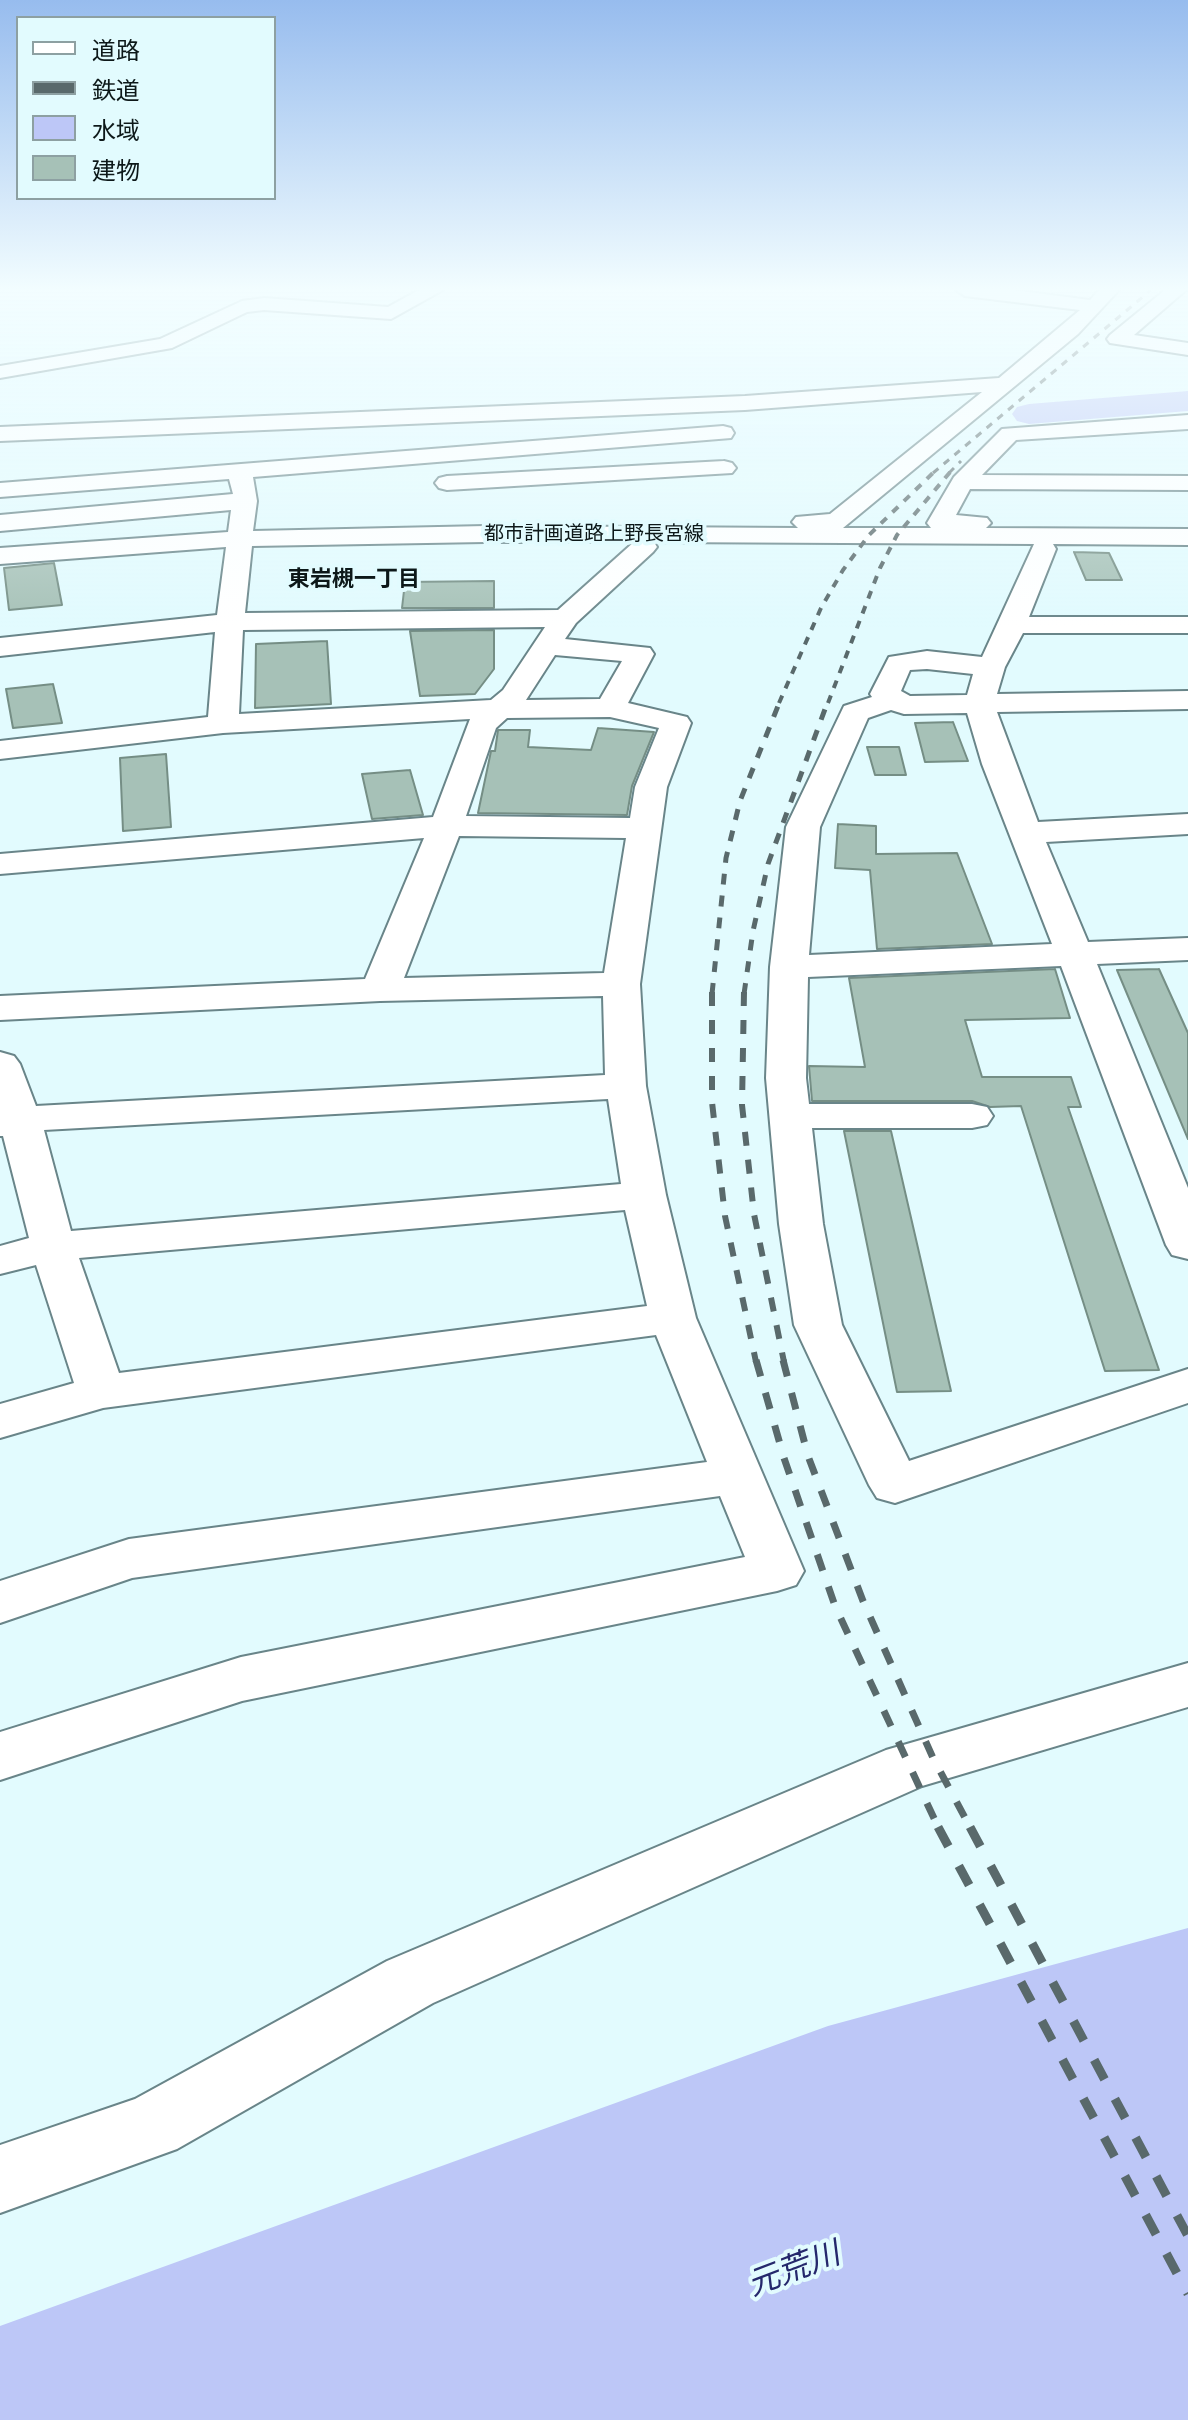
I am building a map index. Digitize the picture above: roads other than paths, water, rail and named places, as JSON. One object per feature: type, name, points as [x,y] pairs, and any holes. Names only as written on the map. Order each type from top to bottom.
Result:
[{"type":"street","points":[[0,434],[745,403],[753,431],[0,490]]},
{"type":"street","points":[[240,539],[306,526],[683,518],[836,522],[985,403]]},
{"type":"street","points":[[925,418],[972,414]]},
{"type":"street","points":[[352,419],[363,460]]},
{"type":"street","points":[[1188,422],[1010,434],[962,482],[940,523],[1188,524]]},
{"type":"street","points":[[706,490],[742,449]]},
{"type":"street","points":[[431,484],[724,468]]},
{"type":"street","points":[[223,724],[230,622],[245,498],[239,470]]},
{"type":"street","points":[[962,482],[1188,483]]},
{"type":"street","points":[[0,523],[276,493]]},
{"type":"street","name":"都市計画道路上野長宮線","points":[[0,556],[274,538],[593,534],[1188,537]]},
{"type":"street","points":[[274,538],[284,543],[327,548],[821,550]]},
{"type":"street","points":[[380,990],[446,826],[482,724],[514,696],[565,618],[644,547]]},
{"type":"street","points":[[924,549],[1188,549]]},
{"type":"street","points":[[1043,549],[1012,625],[990,667],[979,704],[998,764],[1188,1245]]},
{"type":"street","points":[[0,647],[230,622],[565,618]]},
{"type":"street","points":[[1012,625],[1188,625]]},
{"type":"street","points":[[546,646],[640,654],[610,708]]},
{"type":"street","points":[[990,667],[927,660],[899,663],[892,690],[855,712],[803,827],[789,967],[786,1078],[801,1224],[818,1325],[895,1485],[1180,1401]]},
{"type":"street","points":[[892,690],[904,705],[1188,700]]},
{"type":"street","points":[[0,750],[223,724],[498,709],[610,708],[676,723],[651,787],[621,984],[626,1086],[644,1195],[673,1318],[777,1571],[241,1679],[0,1756]]},
{"type":"street","points":[[1025,833],[1188,824]]},
{"type":"street","points":[[0,864],[446,826],[646,828]]},
{"type":"street","points":[[789,967],[1188,949]]},
{"type":"street","points":[[0,1008],[380,990],[621,984]]},
{"type":"street","points":[[0,1064],[10,1122],[101,1392]]},
{"type":"street","points":[[10,1122],[626,1086]]},
{"type":"street","points":[[789,1116],[972,1116]]},
{"type":"street","points":[[0,1260],[53,1246],[644,1195]]},
{"type":"street","points":[[0,1421],[101,1392],[673,1318]]},
{"type":"street","points":[[0,1602],[129,1559],[738,1476]]},
{"type":"street","points":[[0,2179],[153,2126],[410,1982],[907,1767],[1188,1685]]},
{"type":"water","name":"元荒川","points":[[1188,1928],[1188,2420],[0,2420],[0,2326],[828,2026]]},
{"type":"waterway","points":[[1029,414],[1164,403]]},
{"type":"railway","points":[[933,473],[1016,403]]},
{"type":"railway","points":[[951,471],[961,461]]},
{"type":"railway","points":[[779,703],[821,608],[843,570],[869,535],[935,471]]},
{"type":"railway","points":[[828,703],[880,568],[897,535],[951,471]]},
{"type":"railway","points":[[712,994],[726,858],[740,801],[780,701]]},
{"type":"railway","points":[[744,994],[753,931],[768,864],[828,701]]},
{"type":"railway","points":[[744,992],[742,1105],[754,1214],[784,1362]]},
{"type":"railway","points":[[712,994],[712,1102],[725,1216],[756,1362]]},
{"type":"railway","points":[[756,1360],[784,1458],[835,1606],[939,1828]]},
{"type":"railway","points":[[783,1360],[808,1456],[863,1601],[933,1758],[971,1829]]},
{"type":"railway","points":[[970,1827],[1188,2236]]},
{"type":"railway","points":[[939,1828],[1188,2294]]},
{"type":"district","name":"東岩槻一丁目","points":[[354,580]]}]
